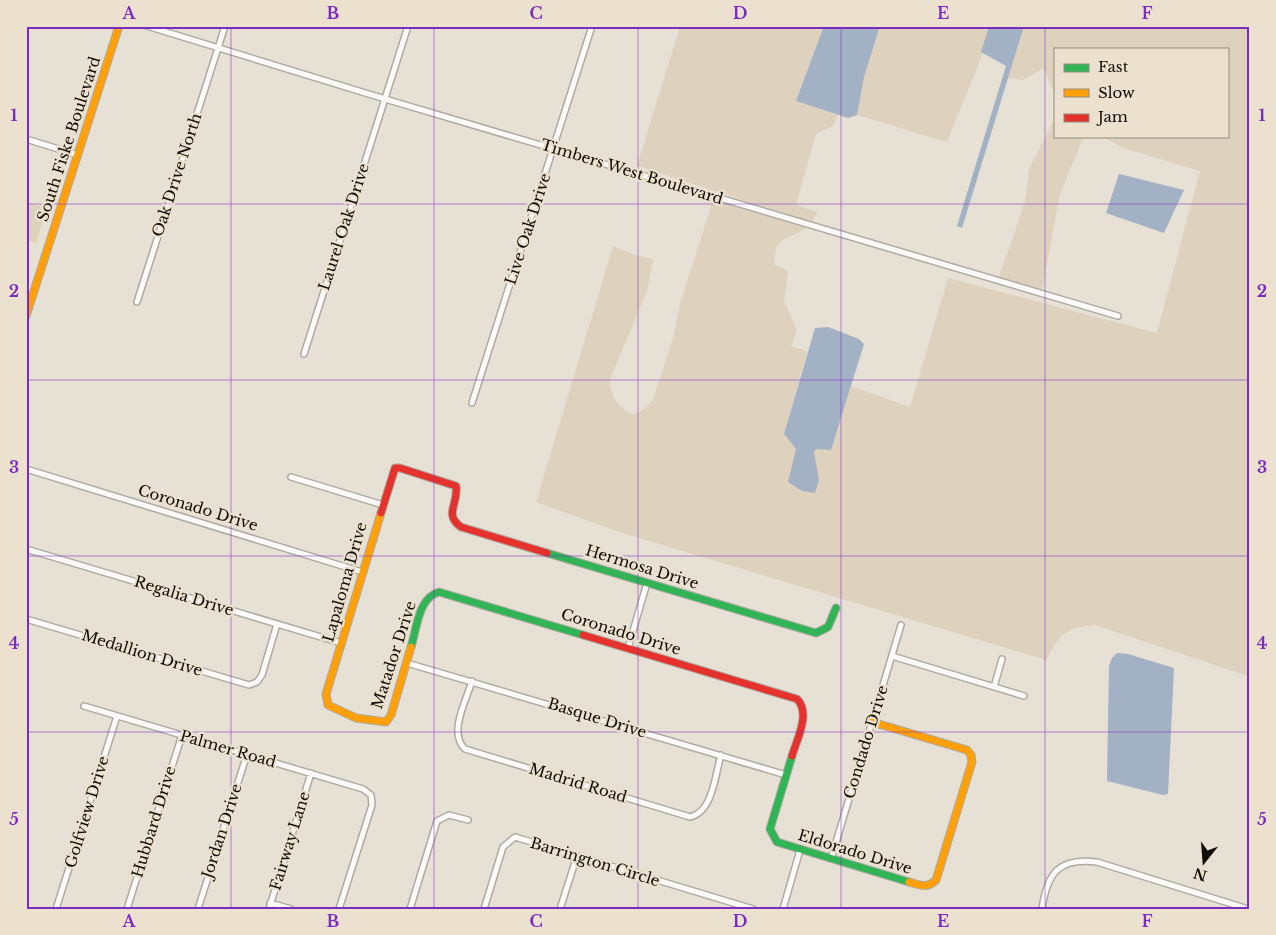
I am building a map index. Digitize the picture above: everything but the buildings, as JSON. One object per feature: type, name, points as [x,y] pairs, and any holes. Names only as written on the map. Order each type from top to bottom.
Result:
[{"type":"street","name":"South Fiske Boulevard","points":[[26,316],[120,26]]},
{"type":"street","name":"Timbers West Boulevard","points":[[147,26],[385,99],[1118,316]]},
{"type":"street","name":"Oak Drive North","points":[[137,302],[225,26]]},
{"type":"street","name":"Laurel Oak Drive","points":[[304,354],[408,26]]},
{"type":"street","name":"Live Oak Drive","points":[[472,403],[592,26]]},
{"type":"street","points":[[26,139],[78,155]]},
{"type":"street","name":"Lapaloma Drive","points":[[328,705],[326,694],[395,468],[456,486],[457,493],[451,515],[454,522]]},
{"type":"street","name":"Coronado Drive","points":[[26,469],[362,572]]},
{"type":"street","points":[[291,477],[383,505]]},
{"type":"street","name":"Hermosa Drive","points":[[454,522],[461,528],[816,633],[825,632],[831,626],[836,608]]},
{"type":"street","name":"Regalia Drive","points":[[26,549],[341,644]]},
{"type":"street","points":[[628,648],[646,583]]},
{"type":"street","name":"Coronado Drive","points":[[429,595],[439,592],[797,699],[803,705],[804,715],[786,775]]},
{"type":"street","name":"Matador Drive","points":[[328,705],[335,711],[378,724],[386,722],[391,715],[424,602],[429,595]]},
{"type":"street","name":"Medallion Drive","points":[[26,619],[249,685],[257,682],[262,675],[277,624]]},
{"type":"street","name":"Condado Drive","points":[[831,859],[901,625]]},
{"type":"street","points":[[892,656],[1024,696]]},
{"type":"street","points":[[994,687],[1002,659]]},
{"type":"street","name":"Basque Drive","points":[[407,662],[786,775]]},
{"type":"street","name":"Madrid Road","points":[[472,681],[456,732],[458,743],[465,749],[690,817],[699,815],[706,806],[722,755]]},
{"type":"street","name":"Palmer Road","points":[[84,706],[311,773],[363,790],[371,795],[372,805],[340,909]]},
{"type":"street","name":"Golfview Drive","points":[[56,909],[117,716]]},
{"type":"street","name":"Eldorado Drive","points":[[786,775],[770,829],[773,838],[777,842],[923,886],[931,885],[936,880],[972,762],[971,755],[967,750],[872,722]]},
{"type":"street","name":"Hubbard Drive","points":[[127,909],[182,736]]},
{"type":"street","name":"Jordan Drive","points":[[198,909],[246,754]]},
{"type":"street","name":"Fairway Lane","points":[[269,906],[311,773]]},
{"type":"street","points":[[410,909],[437,821],[450,815],[468,820]]},
{"type":"street","name":"Barrington Circle","points":[[484,909],[503,846],[515,838],[753,909]]},
{"type":"street","points":[[783,909],[800,850]]},
{"type":"street","points":[[560,909],[577,856]]},
{"type":"street","points":[[1042,909],[1049,880],[1058,868],[1071,862],[1083,860],[1097,862],[1248,909]]},
{"type":"street","points":[[269,906],[291,909]]},
{"type":"shaded area","points":[[680,26],[824,26],[797,101],[838,115],[833,126],[816,134],[796,205],[818,212],[812,222],[637,166]]},
{"type":"shaded area","points":[[876,26],[989,26],[983,53],[947,142],[857,115],[864,77],[879,30]]},
{"type":"shaded area","points":[[1024,26],[1250,26],[1250,677],[1095,625],[1076,628],[1064,634],[1046,660],[622,533],[536,502],[613,246],[632,254],[653,259],[647,291],[610,379],[613,396],[623,408],[633,415],[643,410],[653,400],[673,338],[680,304],[713,200],[807,228],[780,243],[775,255],[774,264],[788,271],[784,301],[797,330],[791,346],[807,351],[784,434],[796,449],[802,491],[815,492],[816,466],[814,452],[816,449],[831,449],[851,386],[910,407],[948,278],[1157,333],[1200,171],[1123,148],[1106,138],[1228,138],[1228,48],[1054,48],[1054,93],[1044,68],[1023,80],[1008,78]]},
{"type":"shaded area","points":[[1054,120],[1054,138],[1083,138],[1060,194],[1042,290],[999,277],[1025,202],[1029,169]]},
{"type":"shaded area","points":[[26,202],[47,208],[36,243],[26,240]]},
{"type":"water","points":[[824,26],[876,26],[879,29],[864,77],[857,115],[848,118],[796,101]]},
{"type":"water","points":[[989,26],[1024,26],[962,228],[957,226],[1006,66],[981,52]]},
{"type":"water","points":[[1119,174],[1184,190],[1164,233],[1106,213]]},
{"type":"water","points":[[828,327],[859,339],[864,344],[831,450],[816,449],[814,452],[819,480],[815,493],[802,491],[788,482],[796,449],[784,434],[815,328]]},
{"type":"water","points":[[1117,653],[1128,654],[1174,668],[1168,794],[1163,795],[1107,781],[1109,666],[1112,658]]},
{"type":"traffic: fast","points":[[547,553],[816,633],[828,627],[836,608]]},
{"type":"traffic: fast","points":[[411,647],[422,607],[432,595],[439,592],[583,635]]},
{"type":"traffic: fast","points":[[792,756],[770,829],[777,842],[909,882]]},
{"type":"traffic: slow","points":[[26,316],[119,26]]},
{"type":"traffic: slow","points":[[381,513],[326,694],[328,705],[356,718],[386,722],[391,715],[411,647]]},
{"type":"traffic: slow","points":[[872,722],[967,750],[971,755],[972,762],[936,880],[930,885],[909,882]]},
{"type":"traffic: jam","points":[[381,513],[395,468],[400,468],[456,486],[452,513],[453,518],[461,527],[547,553]]},
{"type":"traffic: jam","points":[[583,635],[797,699],[803,711],[803,719],[792,756]]}]
